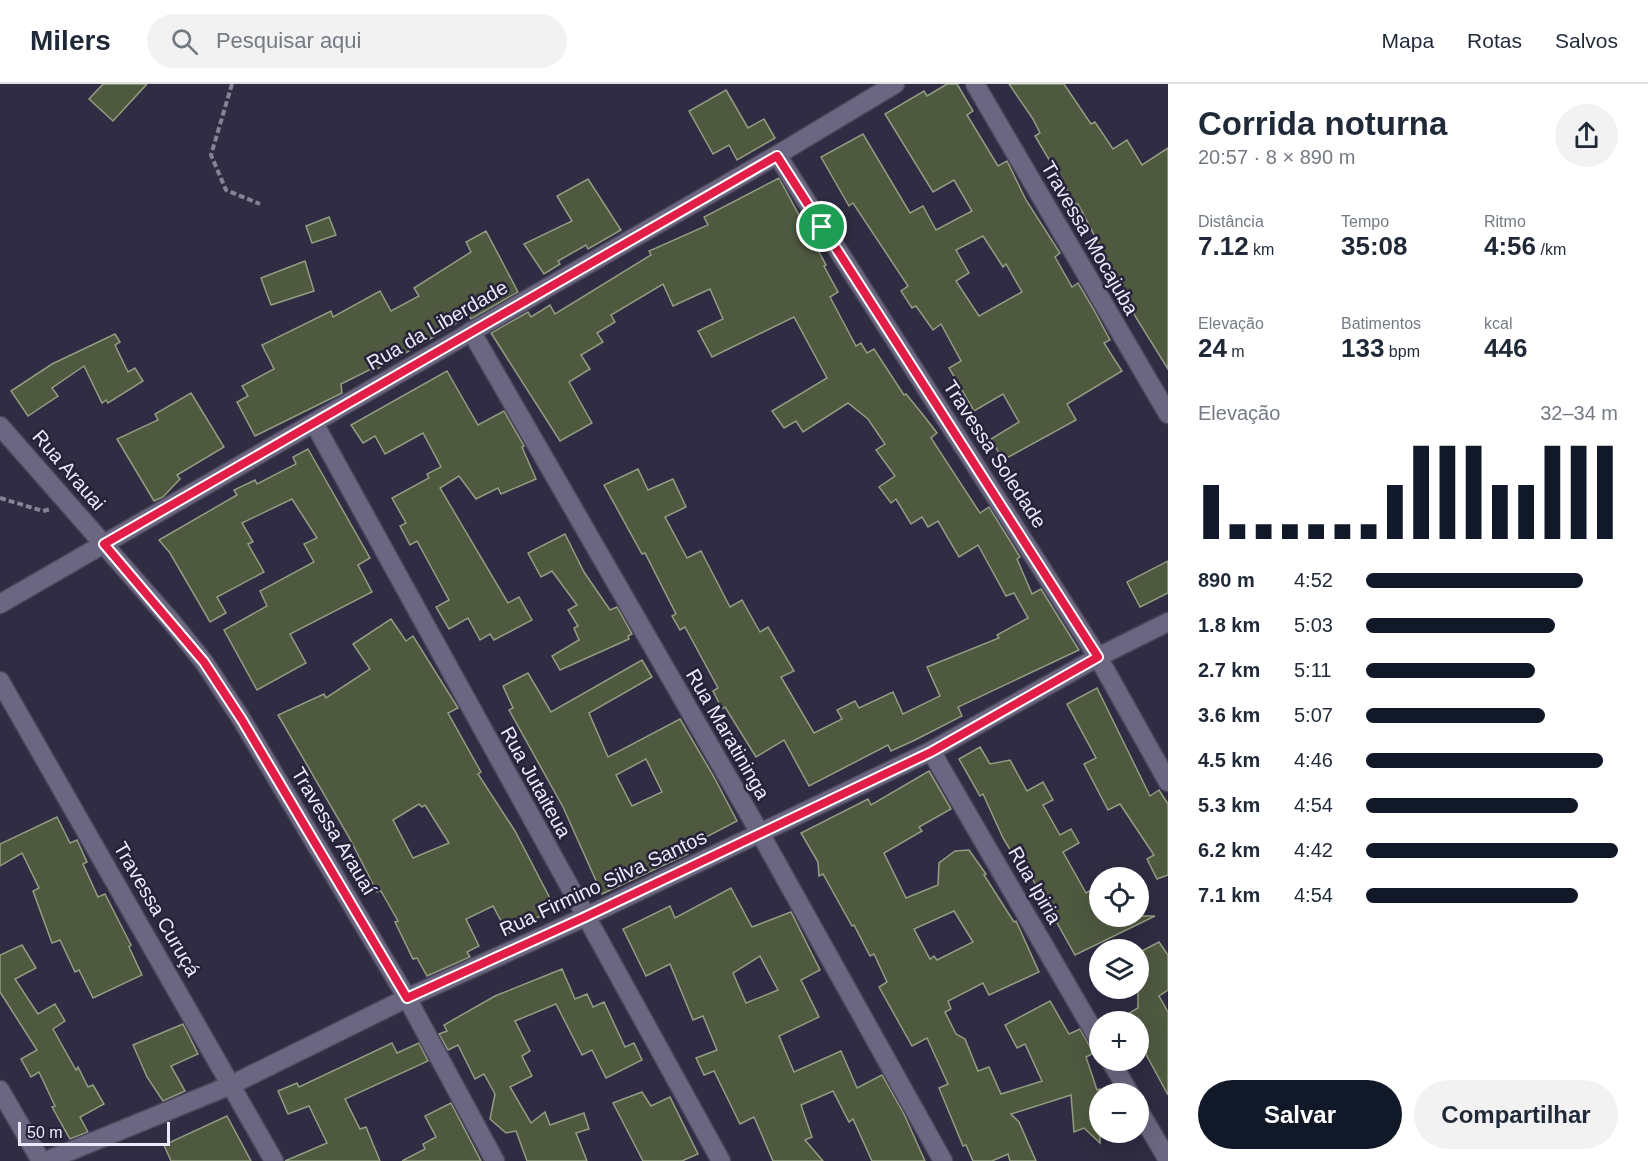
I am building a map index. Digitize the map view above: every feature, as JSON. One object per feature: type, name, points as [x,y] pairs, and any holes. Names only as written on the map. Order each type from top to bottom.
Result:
[{"type":"street","name":"Rua da Liberdade","points":[[0,604],[777,156],[895,84]]},
{"type":"street","name":"Travessa Mocajuba","points":[[975,84],[1168,414]]},
{"type":"street","name":"Travessa Soledade","points":[[777,156],[1098,657],[1168,782]]},
{"type":"street","name":"Rua Maratininga","points":[[471,331],[760,833],[944,1161]]},
{"type":"street","name":"Rua Jutaiteua","points":[[314,423],[721,1161]]},
{"type":"street","name":"Rua Arauai","points":[[0,426],[104,544]]},
{"type":"street","name":"Travessa Arauaí","points":[[104,544],[204,662],[242,720],[407,998],[495,1161]]},
{"type":"street","name":"Rua Firmino Silva Santos","points":[[43,1161],[231,1084],[407,998],[585,917],[931,752],[1098,657],[1168,622]]},
{"type":"street","name":"Travessa Curuçá","points":[[0,681],[274,1161]]},
{"type":"street","name":"Rua Ipiria","points":[[931,752],[1089,1023]]},
{"type":"street","points":[[0,1090],[43,1161]]},
{"type":"street","points":[[1149,1128],[1168,1160]]},
{"type":"path","points":[[232,84],[211,156],[226,190],[260,204]]},
{"type":"path","points":[[0,498],[43,511],[69,505]]},
{"type":"building","points":[[103,84],[147,84],[113,121],[89,99]]},
{"type":"building","points":[[947,84],[957,84],[973,111],[967,115],[998,166],[1007,161],[1026,200],[1060,253],[1055,257],[1072,287],[1078,283],[1094,310],[1110,340],[1104,343],[1122,371],[1067,404],[1076,420],[1003,460],[991,439],[1019,422],[1003,394],[974,411],[949,368],[961,361],[941,324],[933,330],[916,306],[912,308],[901,291],[908,286],[853,203],[849,206],[821,157],[863,134],[910,213],[923,206],[936,230],[972,211],[954,180],[933,192],[885,114],[924,91],[927,96]],"holes":[[[983,236],[1003,267],[1006,264],[1022,292],[979,316],[956,281],[969,273],[956,250]]]},
{"type":"building","points":[[1009,84],[1064,84],[1091,124],[1095,122],[1113,149],[1127,140],[1142,165],[1168,148],[1168,369],[1135,316],[1127,300],[1130,298],[1078,204],[1076,205],[1035,136],[1040,133],[1033,119]]},
{"type":"building","points":[[726,90],[748,128],[764,119],[775,138],[737,160],[729,145],[713,154],[689,111]]},
{"type":"building","points":[[779,178],[826,265],[824,266],[838,292],[830,297],[856,346],[861,343],[867,353],[874,349],[904,395],[906,394],[937,433],[931,438],[980,513],[989,507],[1020,557],[1017,559],[1032,594],[1041,589],[1079,650],[958,707],[962,716],[915,740],[891,751],[888,745],[809,786],[784,740],[756,757],[725,707],[722,709],[713,691],[718,688],[685,627],[680,630],[672,616],[676,614],[645,553],[642,554],[604,485],[638,469],[648,490],[673,479],[686,507],[665,517],[687,558],[701,551],[730,607],[742,600],[760,632],[768,627],[794,671],[781,677],[814,733],[842,719],[837,710],[855,701],[859,708],[893,692],[903,714],[940,696],[927,667],[999,638],[997,635],[1028,618],[1014,593],[1006,596],[978,545],[959,557],[938,521],[928,527],[922,517],[911,524],[896,499],[891,503],[879,487],[895,476],[876,450],[885,444],[868,419],[848,403],[803,432],[796,421],[784,428],[772,411],[827,378],[794,317],[712,357],[698,331],[723,319],[710,289],[673,306],[663,284],[611,315],[615,322],[597,333],[603,342],[581,355],[590,369],[569,382],[592,423],[560,441],[491,333],[528,312],[531,317],[550,305],[555,314],[651,255],[649,251],[708,225],[704,217]]},
{"type":"building","points":[[588,179],[621,230],[588,249],[586,245],[558,261],[560,264],[544,274],[524,244],[572,221],[557,196]]},
{"type":"building","points":[[329,217],[336,235],[312,243],[306,226]]},
{"type":"building","points":[[486,231],[518,292],[471,319],[468,314],[451,327],[372,372],[371,369],[341,384],[342,393],[255,436],[237,402],[248,396],[242,386],[274,369],[262,345],[331,311],[333,317],[380,291],[391,311],[419,296],[414,288],[471,252],[466,242]]},
{"type":"building","points":[[305,261],[314,291],[271,305],[261,278]]},
{"type":"building","points":[[115,334],[120,342],[115,345],[128,372],[135,368],[143,381],[108,403],[106,400],[102,403],[84,366],[52,388],[58,396],[28,416],[11,391],[52,364]]},
{"type":"building","points":[[447,371],[478,425],[504,411],[524,446],[522,447],[536,479],[501,494],[498,488],[476,499],[459,476],[440,488],[508,603],[519,597],[532,620],[494,640],[490,634],[480,640],[468,618],[449,629],[436,607],[449,600],[417,541],[410,545],[400,526],[406,523],[392,498],[429,478],[427,474],[441,467],[423,433],[385,454],[375,436],[363,443],[351,425]]},
{"type":"building","points":[[191,393],[224,447],[177,475],[180,479],[163,497],[154,501],[117,439],[158,420],[155,414]]},
{"type":"building","points":[[308,449],[370,558],[358,565],[372,592],[290,634],[306,663],[257,690],[224,630],[267,606],[260,591],[314,562],[304,544],[317,538],[292,499],[242,523],[253,542],[248,544],[264,572],[217,597],[226,613],[210,622],[170,553],[159,540],[237,495],[234,490],[255,480],[257,484],[296,464],[293,457]]},
{"type":"building","points":[[565,534],[584,572],[610,610],[617,607],[632,634],[628,636],[629,639],[560,670],[552,656],[579,640],[574,628],[578,626],[568,610],[577,605],[552,571],[541,577],[528,553]]},
{"type":"building","points":[[1168,561],[1168,593],[1140,607],[1127,582]]},
{"type":"building","points":[[391,619],[406,641],[413,636],[458,708],[448,713],[481,772],[478,774],[515,831],[555,908],[508,934],[493,906],[466,919],[479,946],[467,952],[470,957],[427,976],[417,958],[413,959],[395,922],[398,921],[381,891],[377,892],[350,839],[278,715],[324,694],[326,698],[370,669],[353,644]],"holes":[[[419,804],[422,807],[425,805],[449,843],[413,858],[393,820]]]},
{"type":"building","points":[[642,660],[652,677],[589,713],[608,757],[680,719],[737,821],[685,848],[688,854],[602,894],[563,807],[509,710],[513,708],[503,686],[528,673],[551,712]],"holes":[[[646,759],[662,792],[632,806],[616,775]]]},
{"type":"building","points":[[1097,688],[1150,796],[1159,790],[1168,804],[1168,875],[1157,879],[1147,859],[1154,855],[1120,804],[1108,810],[1084,764],[1096,758],[1067,704]]},
{"type":"building","points":[[980,747],[990,764],[1010,760],[1027,791],[1043,782],[1053,800],[1043,805],[1060,835],[1071,829],[1079,843],[1063,852],[1086,893],[1089,891],[1089,927],[1132,927],[1108,939],[1089,939],[1089,948],[1075,955],[1028,871],[1024,873],[1003,838],[983,794],[980,796],[959,759]]},
{"type":"building","points":[[929,771],[951,809],[919,827],[922,831],[884,853],[906,898],[938,885],[939,863],[955,851],[969,850],[1014,922],[1016,921],[1039,972],[989,995],[983,983],[948,1001],[951,1009],[945,1012],[956,1034],[965,1039],[978,1071],[989,1067],[1001,1094],[1042,1081],[1025,1044],[1017,1048],[1005,1025],[1050,1001],[1069,1034],[1080,1029],[1089,1044],[1089,1056],[1086,1057],[1095,1083],[1089,1083],[1089,1133],[1084,1128],[1074,1132],[1071,1095],[1011,1114],[1019,1122],[1036,1161],[1010,1161],[1008,1154],[992,1161],[973,1161],[966,1145],[963,1146],[939,1088],[948,1084],[927,1038],[912,1046],[879,987],[887,982],[874,954],[870,956],[823,874],[819,876],[818,862],[801,833],[868,799],[871,805]],"holes":[[[954,911],[973,942],[937,960],[934,956],[930,959],[914,929]]]},
{"type":"building","points":[[57,817],[70,843],[77,840],[87,862],[83,864],[98,897],[105,894],[131,945],[129,947],[142,975],[93,998],[79,970],[75,972],[60,940],[52,943],[33,891],[39,888],[22,853],[0,866],[0,844]]},
{"type":"building","points":[[731,888],[752,927],[791,912],[820,970],[801,980],[819,1017],[779,1036],[794,1072],[841,1051],[857,1088],[882,1075],[904,1114],[925,1161],[872,1161],[853,1119],[849,1122],[833,1091],[801,1105],[812,1137],[805,1140],[823,1161],[773,1161],[754,1117],[740,1124],[714,1071],[704,1075],[696,1058],[717,1050],[703,1016],[693,1020],[670,964],[646,976],[623,929],[670,906],[675,918]],"holes":[[[760,956],[778,990],[746,1003],[733,973]]]},
{"type":"building","points":[[1159,942],[1168,955],[1168,990],[1159,996],[1168,1012],[1168,1095],[1149,1060],[1149,1011],[1133,1011],[1138,1008],[1138,999],[1149,999],[1149,947]]},
{"type":"building","points":[[22,945],[36,968],[15,979],[38,1014],[55,1004],[65,1021],[53,1029],[76,1070],[78,1067],[88,1087],[93,1085],[104,1104],[80,1117],[88,1132],[70,1139],[52,1107],[55,1106],[39,1072],[31,1077],[21,1059],[37,1050],[0,992],[0,955]]},
{"type":"building","points":[[562,969],[575,999],[587,994],[593,1007],[604,1002],[625,1047],[634,1043],[642,1060],[606,1078],[592,1050],[582,1055],[556,1004],[515,1021],[530,1051],[522,1056],[532,1076],[510,1087],[531,1123],[545,1112],[550,1125],[584,1113],[589,1129],[576,1133],[587,1161],[527,1161],[516,1131],[506,1133],[490,1119],[495,1094],[484,1074],[475,1079],[458,1045],[448,1050],[439,1034],[447,1031],[444,1025],[495,996]]},
{"type":"building","points":[[183,1024],[198,1054],[171,1066],[185,1091],[163,1101],[147,1077],[133,1045]]},
{"type":"building","points":[[392,1043],[397,1053],[419,1043],[428,1061],[345,1099],[360,1129],[366,1127],[380,1161],[285,1161],[327,1143],[309,1106],[288,1114],[278,1091],[297,1083],[299,1087]]},
{"type":"building","points":[[642,1092],[651,1106],[670,1097],[698,1154],[682,1161],[643,1161],[613,1103]]},
{"type":"building","points":[[451,1103],[481,1161],[402,1161],[425,1149],[423,1144],[436,1137],[425,1116]]},
{"type":"building","points":[[227,1116],[251,1161],[171,1161],[164,1145]]},
{"type":"route","points":[[777,156],[822,227],[1098,657],[931,752],[585,917],[407,998],[242,720],[204,662],[104,544],[777,156]]}]
